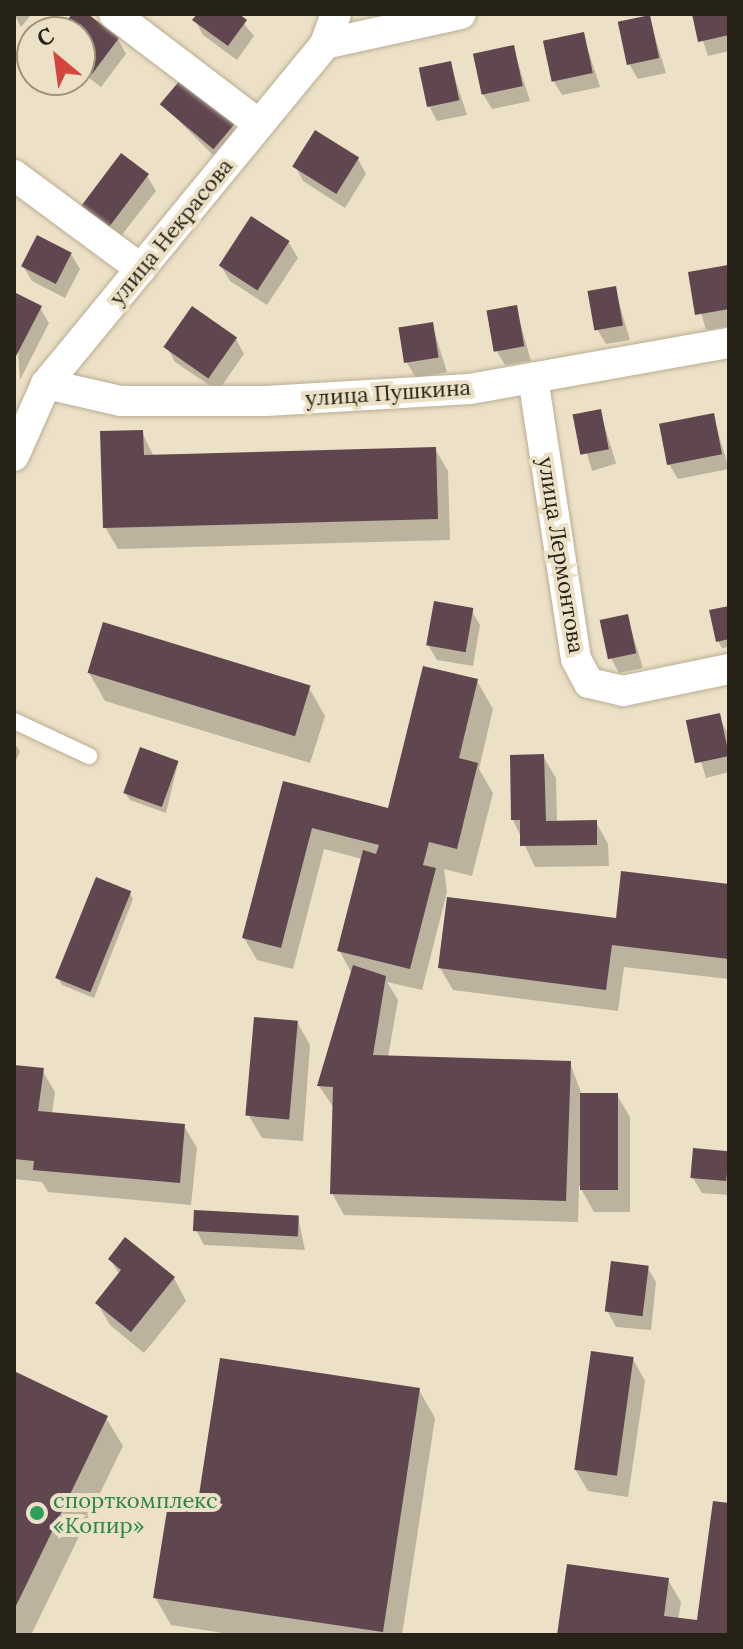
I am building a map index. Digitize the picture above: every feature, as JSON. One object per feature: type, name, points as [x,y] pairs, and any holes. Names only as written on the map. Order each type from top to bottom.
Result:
[{"type":"street","points":[[114,14],[259,124]]},
{"type":"street","name":"улица Некрасова","points":[[14,456],[46,384],[325,44],[336,14]]},
{"type":"street","points":[[325,44],[461,14]]},
{"type":"street","points":[[14,175],[141,269]]},
{"type":"street","name":"улица Пушкина","points":[[46,384],[120,401],[266,401],[533,378],[729,343]]},
{"type":"street","name":"улица Лермонтова","points":[[533,378],[576,659],[589,683],[623,691],[729,669]]},
{"type":"lane","points":[[14,721],[89,756]]},
{"type":"building","points":[[197,14],[239,14],[247,20],[228,46],[192,20]]},
{"type":"building","points":[[692,14],[729,14],[729,35],[698,42]]},
{"type":"building","points":[[650,15],[659,58],[627,65],[618,22]]},
{"type":"building","points":[[96,20],[119,38],[96,69]]},
{"type":"building","points":[[584,32],[593,73],[552,82],[543,41]]},
{"type":"building","points":[[514,45],[523,86],[482,95],[473,54]]},
{"type":"building","points":[[451,61],[459,100],[427,107],[419,68]]},
{"type":"building","points":[[181,79],[235,124],[213,149],[160,104]]},
{"type":"building","points":[[315,130],[359,158],[336,194],[292,166]]},
{"type":"building","points":[[121,153],[149,174],[106,231],[78,210]]},
{"type":"building","points":[[251,216],[290,241],[257,291],[219,265]]},
{"type":"building","points":[[37,235],[72,253],[56,284],[21,266]]},
{"type":"building","points":[[728,265],[729,309],[695,315],[688,272]]},
{"type":"building","points":[[616,286],[623,325],[594,330],[587,291]]},
{"type":"building","points":[[14,292],[42,306],[14,360]]},
{"type":"building","points":[[517,305],[524,346],[494,352],[486,310]]},
{"type":"building","points":[[192,306],[237,338],[208,379],[163,347]]},
{"type":"building","points":[[433,322],[439,358],[404,363],[398,327]]},
{"type":"building","points":[[601,409],[609,449],[580,455],[573,415]]},
{"type":"building","points":[[714,413],[722,454],[667,465],[659,424]]},
{"type":"building","points":[[143,430],[144,455],[436,447],[438,519],[103,528],[100,431]]},
{"type":"building","points":[[434,601],[473,608],[466,652],[426,645]]},
{"type":"building","points":[[729,606],[729,639],[716,642],[709,610]]},
{"type":"building","points":[[628,614],[636,653],[608,659],[600,620]]},
{"type":"building","points":[[103,622],[311,685],[295,736],[88,673]]},
{"type":"building","points":[[423,666],[478,679],[459,758],[478,763],[457,849],[429,842],[423,865],[436,868],[410,969],[337,951],[363,850],[376,854],[379,845],[312,828],[281,948],[242,938],[283,781],[388,808]]},
{"type":"building","points":[[720,713],[729,756],[695,763],[686,720]]},
{"type":"building","points":[[140,747],[179,761],[162,807],[123,793]]},
{"type":"building","points":[[544,754],[546,821],[597,820],[597,845],[520,846],[520,820],[511,820],[510,755]]},
{"type":"building","points":[[621,871],[729,884],[729,959],[612,945],[606,990],[438,968],[447,897],[616,918]]},
{"type":"building","points":[[96,877],[131,891],[90,992],[55,978]]},
{"type":"building","points":[[353,965],[386,976],[373,1055],[571,1061],[566,1201],[330,1194],[333,1087],[317,1086]]},
{"type":"building","points":[[254,1017],[298,1021],[289,1119],[245,1116]]},
{"type":"building","points":[[14,1065],[44,1068],[38,1111],[185,1124],[180,1183],[33,1170],[34,1161],[14,1159]]},
{"type":"building","points":[[580,1093],[618,1093],[618,1190],[580,1190]]},
{"type":"building","points":[[693,1148],[729,1151],[726,1181],[690,1178]]},
{"type":"building","points":[[194,1210],[299,1215],[298,1236],[193,1231]]},
{"type":"building","points":[[125,1237],[175,1277],[131,1332],[95,1303],[121,1270],[108,1259]]},
{"type":"building","points":[[611,1261],[649,1266],[643,1316],[605,1312]]},
{"type":"building","points":[[591,1351],[634,1357],[617,1476],[574,1470]]},
{"type":"building","points":[[220,1358],[420,1388],[383,1632],[153,1598],[168,1504],[197,1508]]},
{"type":"building","name":"спорткомплекс «Копир»","points":[[14,1371],[108,1416],[14,1610]]},
{"type":"building","points":[[713,1501],[729,1503],[729,1635],[557,1635],[567,1564],[669,1578],[664,1616],[697,1620]]},
{"type":"place","name":"спорткомплекс «Копир»","points":[[37,1513]]}]
